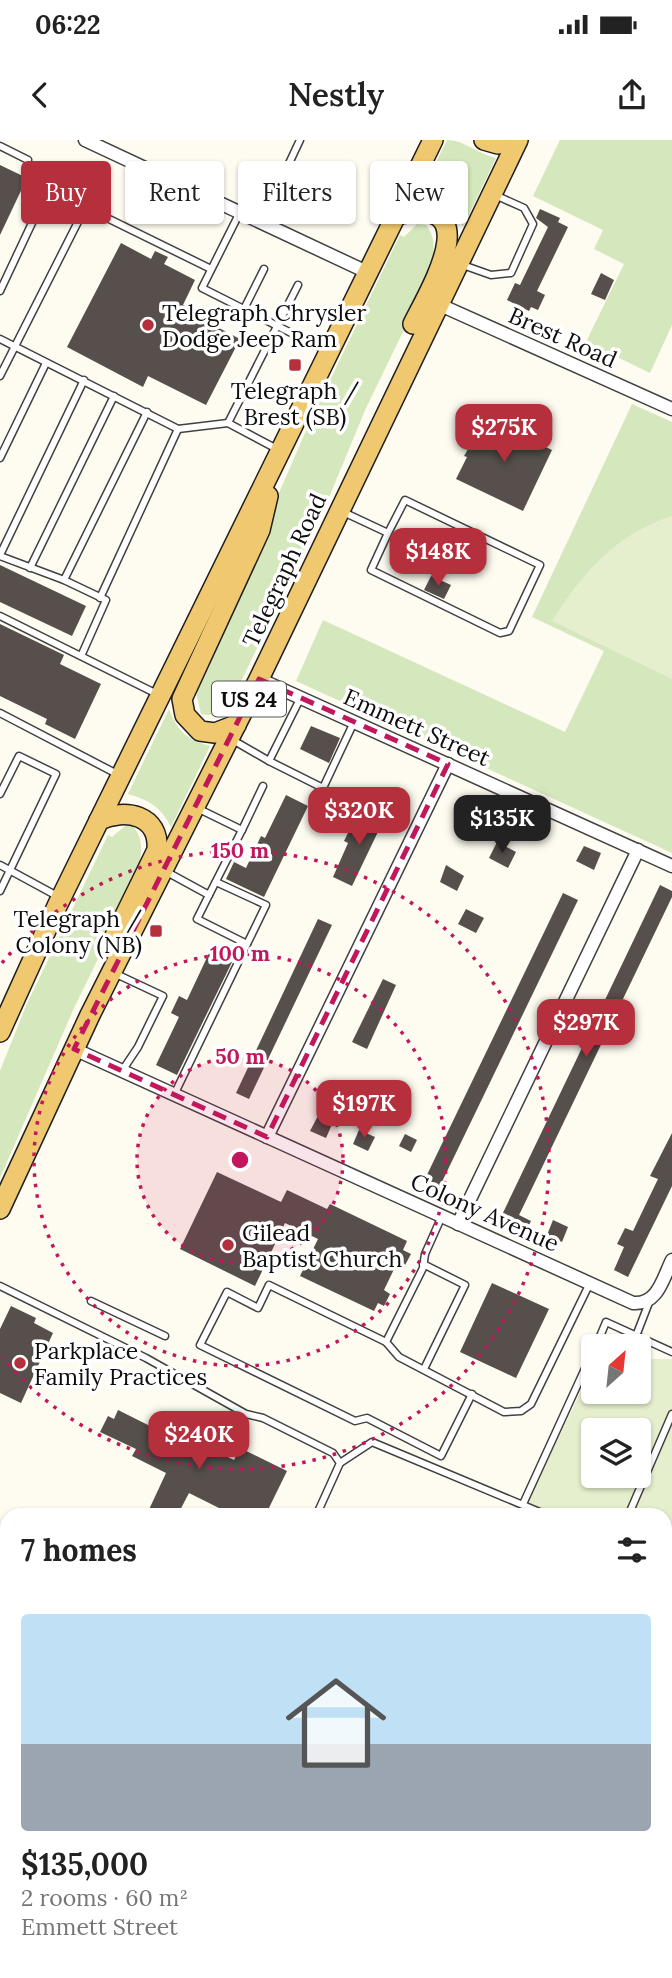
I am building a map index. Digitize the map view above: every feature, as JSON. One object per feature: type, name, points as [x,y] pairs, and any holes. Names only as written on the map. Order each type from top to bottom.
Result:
[{"type":"main road","points":[[423,161],[433,140]]},
{"type":"main road","points":[[484,140],[498,144],[515,140]]},
{"type":"main road","name":"Telegraph Road","points":[[0,1209],[64,1069],[259,679],[492,194],[515,140]]},
{"type":"main road","points":[[0,1032],[61,898],[393,224]]},
{"type":"main road","points":[[358,471],[372,407],[449,246],[444,224]]},
{"type":"main road","points":[[233,732],[200,731],[185,715],[182,699],[260,530],[278,458]]},
{"type":"main road","points":[[64,1069],[78,1011],[157,850],[158,837],[142,818],[123,814],[99,820]]},
{"type":"street","points":[[85,140],[238,211]]},
{"type":"street","points":[[263,224],[369,273]]},
{"type":"street","name":"Brest Road","points":[[438,304],[672,409]]},
{"type":"street","name":"Emmett Street","points":[[259,679],[672,866]]},
{"type":"street","points":[[267,1137],[448,764]]},
{"type":"street","points":[[458,1224],[638,850]]},
{"type":"street","name":"Colony Avenue","points":[[74,1049],[634,1303],[650,1300]]},
{"type":"street","points":[[650,1300],[672,1260]]},
{"type":"lane","points":[[290,161],[300,140]]},
{"type":"lane","points":[[0,146],[28,160]]},
{"type":"lane","points":[[458,264],[491,275],[511,273],[533,224],[524,208],[492,194]]},
{"type":"lane","points":[[238,216],[202,288],[330,353]]},
{"type":"lane","points":[[111,221],[211,269]]},
{"type":"lane","points":[[0,290],[31,224]]},
{"type":"lane","points":[[0,376],[77,224]]},
{"type":"lane","points":[[244,309],[264,270]]},
{"type":"lane","points":[[228,423],[298,285]]},
{"type":"lane","points":[[0,339],[178,429],[228,423],[278,458]]},
{"type":"lane","points":[[0,458],[46,363]]},
{"type":"lane","points":[[82,654],[106,600],[64,580],[0,556],[84,380]]},
{"type":"lane","points":[[30,568],[114,396]]},
{"type":"lane","points":[[64,580],[147,412]]},
{"type":"lane","points":[[100,597],[178,429]]},
{"type":"lane","points":[[405,500],[540,565],[509,631],[500,633],[371,570],[388,533],[405,500]]},
{"type":"lane","points":[[340,510],[388,533]]},
{"type":"lane","points":[[0,615],[161,696]]},
{"type":"lane","points":[[269,761],[300,698]]},
{"type":"lane","points":[[0,713],[121,776]]},
{"type":"lane","points":[[233,732],[269,761],[323,788],[354,722]]},
{"type":"lane","points":[[0,794],[19,756],[56,774],[0,891]]},
{"type":"lane","points":[[247,944],[197,919],[263,786]]},
{"type":"lane","points":[[195,807],[242,830]]},
{"type":"lane","points":[[0,865],[61,898]]},
{"type":"lane","points":[[163,870],[209,895]]},
{"type":"lane","points":[[174,1095],[266,905],[216,882]]},
{"type":"lane","points":[[112,972],[163,996],[138,1047],[130,1055],[122,1071]]},
{"type":"lane","points":[[386,1342],[424,1264],[442,1216]]},
{"type":"lane","points":[[424,1264],[465,1285],[424,1369]]},
{"type":"lane","points":[[472,1394],[441,1456],[367,1418],[355,1421],[200,1345],[227,1292],[258,1308],[269,1285],[386,1342],[399,1357],[472,1394],[504,1412],[521,1410],[531,1404],[590,1283]]},
{"type":"lane","points":[[0,1286],[146,1358],[246,1414],[263,1418],[333,1453],[340,1463]]},
{"type":"lane","points":[[637,1334],[650,1300]]},
{"type":"lane","points":[[91,1301],[165,1336]]},
{"type":"lane","points":[[601,1334],[606,1322],[632,1334]]},
{"type":"lane","points":[[651,1343],[672,1352]]},
{"type":"lane","points":[[523,1504],[581,1377]]},
{"type":"lane","points":[[631,1508],[672,1415]]},
{"type":"lane","points":[[320,1508],[340,1463],[372,1442],[532,1508]]},
{"type":"highlighted area","points":[[259,679],[448,764],[267,1137],[74,1049]]},
{"type":"green space","points":[[447,140],[459,142],[496,158],[468,217],[468,161],[437,161]]},
{"type":"green space","points":[[560,140],[672,140],[672,325],[650,373],[586,342],[624,264],[594,249],[603,230],[533,196]]},
{"type":"green space","points":[[417,224],[426,225],[434,247],[433,270],[366,408],[325,507],[232,700],[229,698],[214,714],[201,714],[195,687],[308,426],[400,235],[404,237]]},
{"type":"green space","points":[[632,404],[672,422],[672,853],[296,681],[323,620],[565,732],[604,651],[532,617]]},
{"type":"green space","points":[[672,516],[672,679],[552,621],[575,587],[602,557],[634,533]]},
{"type":"green space","points":[[169,709],[184,734],[210,746],[171,827],[154,805],[128,794]]},
{"type":"green space","points":[[125,826],[133,826],[139,836],[141,852],[138,870],[141,871],[74,1008],[0,1178],[0,1071],[26,1006],[108,835],[112,837]]},
{"type":"green space","points":[[651,1359],[672,1359],[672,1508],[539,1508],[527,1502],[581,1392],[581,1404],[651,1404]]},
{"type":"building","points":[[0,165],[21,175],[21,191],[0,235]]},
{"type":"building","points":[[540,209],[560,218],[558,222],[568,227],[537,291],[545,295],[538,310],[531,307],[529,311],[507,300],[515,283],[520,285],[548,227],[536,218]]},
{"type":"building","name":"Telegraph Chrysler Dodge Jeep Ram","points":[[121,243],[151,259],[155,251],[168,257],[164,264],[195,280],[183,305],[219,323],[217,327],[240,339],[206,405],[148,376],[143,387],[67,347]]},
{"type":"building","points":[[601,273],[614,280],[605,300],[591,294]]},
{"type":"building","points":[[486,418],[552,450],[523,511],[456,479],[467,457],[464,456]]},
{"type":"building","points":[[0,565],[86,606],[72,636],[0,602]]},
{"type":"building","points":[[431,576],[451,585],[444,599],[424,590]]},
{"type":"building","points":[[0,624],[64,655],[60,664],[101,684],[75,739],[45,724],[47,719],[0,696]]},
{"type":"building","points":[[311,726],[340,738],[329,763],[300,749]]},
{"type":"building","points":[[286,795],[308,806],[264,897],[226,879],[234,862],[246,868],[261,836],[265,838]]},
{"type":"building","points":[[469,806],[488,815],[477,837],[458,827]]},
{"type":"building","points":[[374,807],[387,813],[352,886],[333,877],[348,843],[344,841],[352,825],[363,830]]},
{"type":"building","points":[[497,842],[516,852],[508,868],[489,858]]},
{"type":"building","points":[[584,846],[601,853],[594,870],[576,861]]},
{"type":"building","points":[[446,865],[464,876],[457,891],[440,882]]},
{"type":"building","points":[[660,885],[672,891],[672,897],[519,1215],[531,1221],[526,1231],[500,1219]]},
{"type":"building","points":[[563,893],[578,900],[439,1188],[424,1181]]},
{"type":"building","points":[[466,909],[484,918],[476,933],[458,924]]},
{"type":"building","points":[[318,919],[332,925],[249,1099],[236,1093]]},
{"type":"building","points":[[210,951],[232,962],[177,1075],[156,1065],[179,1017],[171,1013],[179,996],[187,1000]]},
{"type":"building","points":[[383,979],[396,985],[367,1049],[352,1042]]},
{"type":"building","points":[[330,1093],[343,1099],[326,1138],[310,1131]]},
{"type":"building","points":[[359,1130],[375,1137],[368,1151],[353,1144]]},
{"type":"building","points":[[672,1133],[672,1186],[628,1277],[614,1270],[624,1247],[617,1244],[625,1228],[633,1231],[658,1179],[650,1176]]},
{"type":"building","points":[[405,1134],[417,1140],[411,1152],[399,1146]]},
{"type":"building","name":"Gilead Baptist Church","points":[[217,1172],[281,1202],[287,1190],[327,1209],[330,1204],[407,1241],[403,1250],[411,1254],[404,1267],[397,1263],[384,1290],[390,1294],[384,1306],[378,1303],[374,1311],[300,1276],[318,1239],[285,1223],[255,1286],[180,1249]]},
{"type":"building","points":[[553,1220],[568,1227],[562,1242],[547,1235]]},
{"type":"building","points":[[492,1283],[549,1309],[516,1378],[460,1352]]},
{"type":"building","name":"Parkplace Family Practices","points":[[11,1306],[36,1318],[34,1323],[53,1333],[21,1403],[0,1393],[0,1329]]},
{"type":"building","points":[[118,1410],[190,1446],[193,1440],[234,1460],[240,1448],[287,1471],[269,1508],[219,1508],[189,1493],[181,1508],[150,1508],[166,1473],[132,1456],[136,1449],[100,1432],[108,1416],[114,1419]]},
{"type":"place","name":"Telegraph Chrysler Dodge Jeep Ram","points":[[148,325]]},
{"type":"place","name":"Telegraph / Brest (SB)","points":[[295,365]]},
{"type":"place","name":"Telegraph / Colony (NB)","points":[[156,931]]},
{"type":"place","name":"Gilead Baptist Church","points":[[228,1245]]},
{"type":"place","name":"Parkplace Family Practices","points":[[20,1363]]}]
